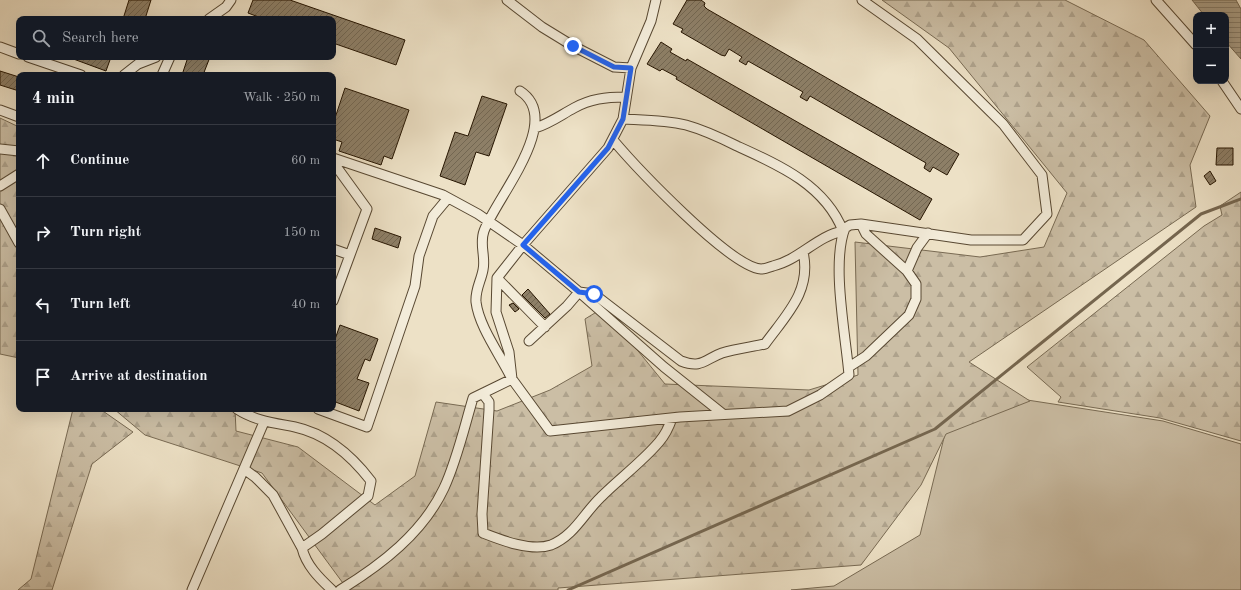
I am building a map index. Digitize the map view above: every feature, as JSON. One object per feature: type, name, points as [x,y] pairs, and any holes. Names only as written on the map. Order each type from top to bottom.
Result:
[{"type":"street","points":[[213,16],[226,7],[231,0]]},
{"type":"street","points":[[508,0],[542,27],[573,46],[614,67],[631,68]]},
{"type":"street","points":[[512,379],[509,352],[496,312],[497,278],[523,245],[608,148],[613,140],[623,119],[625,97],[631,68],[651,21],[656,0]]},
{"type":"street","points":[[613,140],[642,173],[728,252],[745,263],[761,269],[781,264],[835,233],[843,231],[850,225],[861,224],[971,240],[1023,240],[1047,214],[1042,176],[1003,124],[917,39],[862,0]]},
{"type":"street","points":[[1156,0],[1193,42]]},
{"type":"street","points":[[0,47],[16,53]]},
{"type":"street","points":[[37,60],[71,72]]},
{"type":"street","points":[[128,72],[138,64],[148,60]]},
{"type":"street","points":[[163,72],[169,60]]},
{"type":"street","points":[[1224,84],[1241,109]]},
{"type":"street","points":[[520,91],[528,97],[532,104],[535,115],[535,128],[525,155],[489,221],[482,237],[484,270],[476,290],[476,303],[482,323],[512,379],[550,431],[672,418],[788,411],[820,395],[849,375],[840,293],[841,238],[843,231],[839,220],[820,194],[803,180],[772,162],[707,132],[686,125],[623,119]]},
{"type":"street","points":[[535,128],[544,125],[575,107],[595,99],[625,97]]},
{"type":"street","points":[[0,110],[16,116]]},
{"type":"street","points":[[0,149],[16,151]]},
{"type":"street","points":[[336,159],[448,198],[489,221],[523,245],[579,292],[664,368],[723,414]]},
{"type":"street","points":[[336,166],[367,209],[336,293]]},
{"type":"street","points":[[0,186],[16,176]]},
{"type":"street","points":[[326,412],[367,427],[415,286],[419,256],[433,216],[448,198]]},
{"type":"street","points":[[0,209],[16,238]]},
{"type":"street","points":[[849,367],[866,356],[909,315],[916,299],[916,284],[907,271],[866,234],[861,224]]},
{"type":"street","points":[[907,271],[917,248],[928,233]]},
{"type":"street","points":[[336,250],[350,255]]},
{"type":"street","points":[[579,292],[594,294],[681,361],[690,364],[704,364],[721,354],[765,344],[802,290],[806,268],[803,252]]},
{"type":"street","points":[[497,278],[545,327]]},
{"type":"street","points":[[529,341],[579,292]]},
{"type":"street","points":[[340,590],[368,573],[410,537],[434,506],[444,488],[473,398],[512,379]]},
{"type":"street","points":[[483,394],[489,402],[482,514],[483,533],[507,543],[527,546],[550,545],[567,536],[599,498],[658,442],[668,429],[672,418]]},
{"type":"street","points":[[243,412],[264,422],[296,427],[323,436],[345,453],[371,481],[368,496],[322,534],[302,548]]},
{"type":"street","points":[[192,590],[264,422]]},
{"type":"street","points":[[244,469],[256,477],[273,495],[302,548],[304,556],[332,590]]},
{"type":"green space","points":[[882,0],[1065,0],[1144,40],[1210,116],[1190,165],[1196,207],[969,362],[1030,401],[946,434],[921,485],[861,565],[558,588],[558,590],[348,590],[262,473],[145,435],[118,412],[235,412],[236,431],[298,447],[375,505],[415,476],[436,402],[497,411],[550,390],[592,366],[585,319],[603,308],[665,384],[809,390],[858,375],[855,242],[980,257],[1044,247],[1067,193],[949,48]]},
{"type":"green space","points":[[0,118],[16,126],[16,357],[0,354]]},
{"type":"green space","points":[[1241,192],[1241,441],[1160,418],[1058,402],[1061,397],[1027,367],[1204,226],[1222,215],[1220,206]]},
{"type":"green space","points":[[956,389],[1163,421],[1241,444],[1241,590],[791,590],[834,586],[920,535]]},
{"type":"green space","points":[[72,412],[104,412],[133,432],[92,464],[52,590],[18,590],[31,579]]},
{"type":"shaded area","points":[[1192,0],[1236,0],[1241,9],[1241,59],[1229,45],[1229,12],[1202,12]]},
{"type":"building","points":[[129,0],[151,0],[146,16],[124,16]]},
{"type":"building","points":[[253,0],[290,0],[336,16],[256,16],[248,13]]},
{"type":"building","points":[[687,0],[701,0],[705,3],[704,6],[707,9],[959,154],[947,175],[933,167],[930,172],[924,168],[926,163],[810,96],[807,101],[800,97],[803,92],[748,61],[746,65],[739,61],[742,57],[729,49],[725,56],[721,55],[681,32],[683,29],[673,24]]},
{"type":"building","points":[[336,16],[405,40],[396,65],[336,44]]},
{"type":"building","points":[[661,42],[672,49],[670,52],[686,61],[687,59],[932,199],[920,220],[676,79],[677,77],[662,69],[660,71],[647,64]]},
{"type":"building","points":[[76,60],[110,60],[106,71]]},
{"type":"building","points":[[187,60],[209,60],[204,72],[183,72]]},
{"type":"building","points":[[0,71],[16,76],[16,90],[0,85]]},
{"type":"building","points":[[345,88],[409,110],[392,159],[384,156],[381,165],[339,151],[342,142],[336,140],[336,115]]},
{"type":"building","points":[[482,96],[507,104],[489,156],[476,152],[465,185],[440,176],[455,132],[468,136]]},
{"type":"building","points":[[1217,148],[1233,148],[1233,165],[1216,165]]},
{"type":"building","points":[[1210,171],[1216,181],[1210,185],[1204,176]]},
{"type":"building","points":[[375,228],[401,237],[398,248],[372,239]]},
{"type":"building","points":[[528,289],[550,314],[545,318],[522,295]]},
{"type":"building","points":[[513,303],[519,309],[515,312],[509,305]]},
{"type":"building","points":[[340,325],[378,339],[370,361],[365,359],[357,379],[369,383],[359,411],[336,402],[336,336]]},
{"type":"waterway","points":[[568,590],[935,429],[1201,214],[1241,199]]},
{"type":"route","points":[[573,46],[614,67],[631,68],[625,97],[623,119],[608,148],[523,245],[579,292],[594,294]]}]
